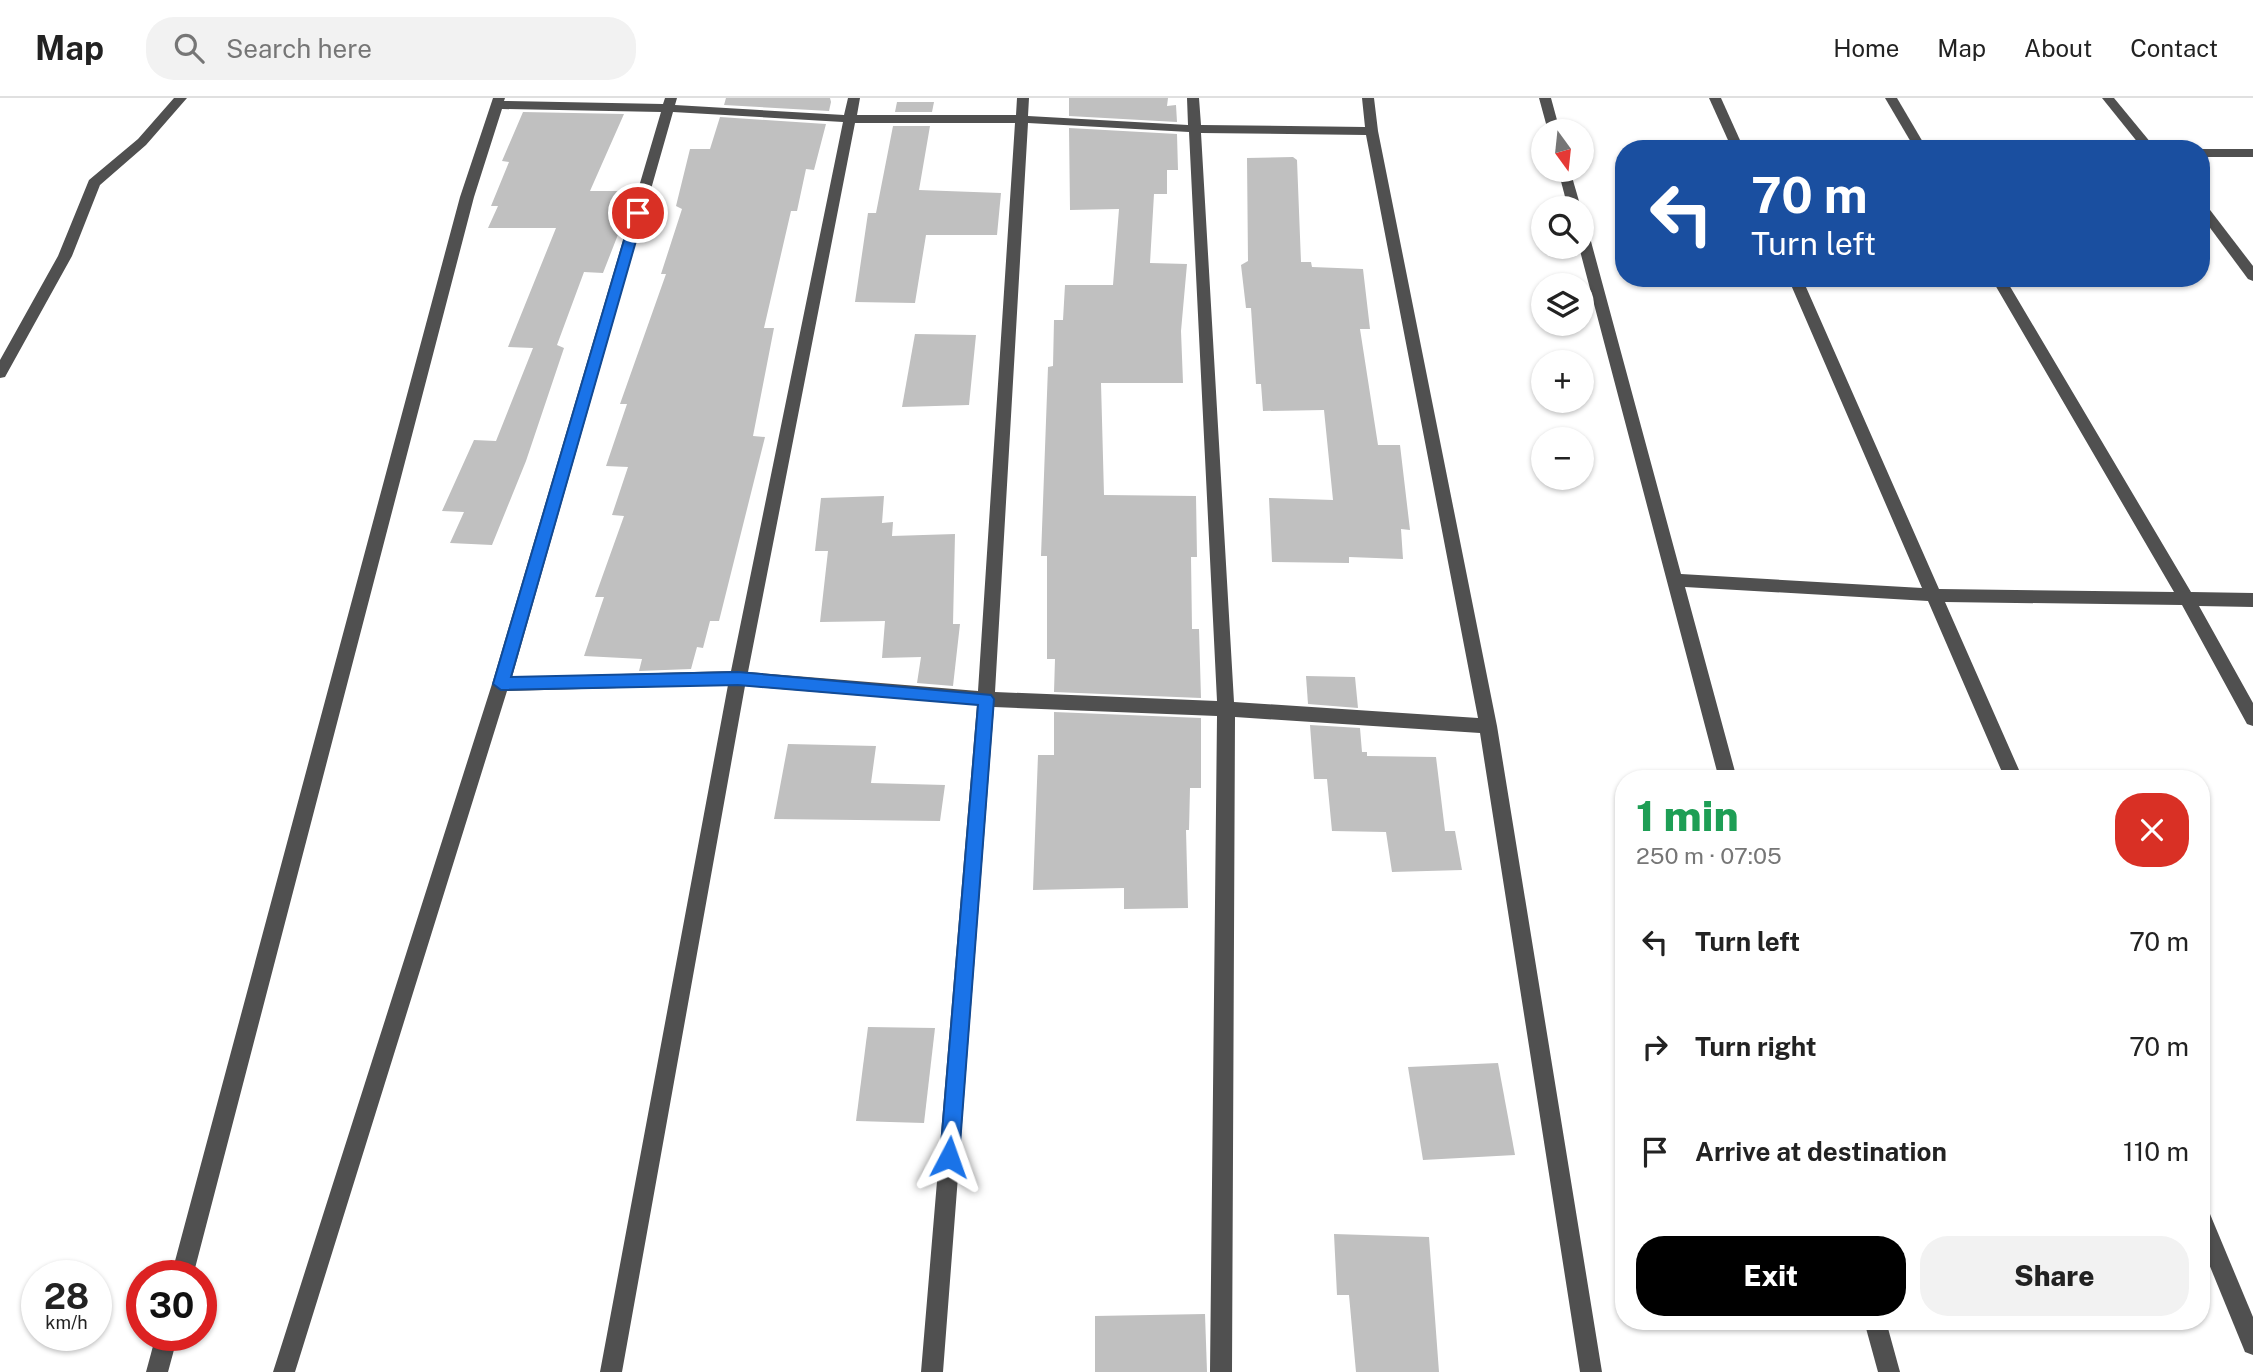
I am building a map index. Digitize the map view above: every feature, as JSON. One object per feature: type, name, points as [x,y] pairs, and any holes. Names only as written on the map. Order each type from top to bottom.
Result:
[{"type":"street","points":[[0,373],[65,256],[94,183],[142,142],[181,98]]},
{"type":"street","points":[[611,1372],[738,678],[852,119],[854,98]]},
{"type":"street","points":[[932,1372],[986,699],[1023,98]]},
{"type":"street","points":[[1193,98],[1226,709],[1222,1372]]},
{"type":"street","points":[[1368,98],[1372,131],[1488,726],[1591,1372]]},
{"type":"street","points":[[1545,98],[1551,119]]},
{"type":"street","points":[[1715,98],[1734,140]]},
{"type":"street","points":[[1891,98],[1917,140]]},
{"type":"street","points":[[2108,98],[2143,140]]},
{"type":"street","points":[[186,1260],[464,211],[497,101],[669,103],[852,119],[1021,119],[1195,129],[1372,131]]},
{"type":"street","points":[[284,1372],[501,684],[669,103]]},
{"type":"street","points":[[2210,153],[2253,153]]},
{"type":"street","points":[[2210,222],[2253,276]]},
{"type":"street","points":[[1589,259],[1726,770]]},
{"type":"street","points":[[1799,287],[1936,595],[2010,770]]},
{"type":"street","points":[[2003,287],[2186,598],[2253,719]]},
{"type":"street","points":[[1676,580],[1936,595],[2253,600]]},
{"type":"street","points":[[501,684],[738,678],[986,699],[1226,709],[1488,726]]},
{"type":"street","points":[[2210,1241],[2253,1344]]},
{"type":"street","points":[[1877,1330],[1889,1372]]},
{"type":"street","points":[[157,1372],[163,1351]]},
{"type":"building","points":[[726,98],[830,98],[831,102],[829,111],[724,105]]},
{"type":"building","points":[[1069,98],[1168,98],[1167,106],[1176,105],[1177,122],[1069,116]]},
{"type":"building","points":[[897,102],[934,102],[932,112],[895,112]]},
{"type":"building","points":[[523,112],[624,114],[590,191],[635,191],[603,273],[584,272],[557,345],[564,348],[526,461],[492,545],[450,543],[464,512],[442,511],[474,440],[496,441],[533,348],[508,347],[556,228],[488,228],[498,206],[491,206],[509,162],[502,161]]},
{"type":"building","points":[[720,117],[826,124],[814,170],[806,169],[797,211],[791,211],[764,328],[774,328],[753,436],[765,437],[719,621],[710,621],[703,648],[697,647],[691,669],[639,671],[642,659],[584,656],[604,597],[595,597],[624,516],[612,515],[628,467],[606,466],[627,404],[620,404],[666,274],[661,274],[682,209],[676,206],[690,149],[710,149]]},
{"type":"building","points":[[893,126],[930,126],[919,190],[1001,193],[997,235],[926,235],[915,303],[855,302],[868,213],[876,213]]},
{"type":"building","points":[[1069,128],[1177,134],[1178,170],[1167,170],[1167,194],[1154,194],[1150,263],[1187,264],[1181,331],[1183,383],[1101,383],[1104,495],[1196,496],[1197,557],[1191,557],[1192,629],[1199,629],[1201,698],[1054,692],[1055,659],[1047,659],[1047,556],[1041,556],[1048,367],[1053,366],[1054,320],[1063,320],[1065,285],[1113,285],[1119,209],[1070,210]]},
{"type":"building","points":[[1293,157],[1297,160],[1301,262],[1311,262],[1312,267],[1363,269],[1370,329],[1360,329],[1378,445],[1400,445],[1410,530],[1401,529],[1403,559],[1349,557],[1349,563],[1272,562],[1269,498],[1333,500],[1324,410],[1263,411],[1261,384],[1256,384],[1251,308],[1246,308],[1241,265],[1248,261],[1247,158]]},
{"type":"building","points":[[915,334],[976,335],[969,405],[902,407]]},
{"type":"building","points":[[884,496],[882,523],[893,522],[892,536],[955,534],[953,624],[960,624],[953,686],[917,683],[921,657],[882,658],[885,621],[820,622],[828,551],[815,551],[821,498]]},
{"type":"building","points":[[1306,676],[1355,677],[1358,708],[1308,704]]},
{"type":"building","points":[[1054,712],[1201,718],[1201,788],[1190,788],[1189,830],[1186,830],[1188,908],[1124,909],[1124,888],[1033,890],[1038,755],[1054,755]]},
{"type":"building","points":[[1310,725],[1360,728],[1362,752],[1367,752],[1367,756],[1436,757],[1445,831],[1455,831],[1462,870],[1392,872],[1386,832],[1332,831],[1327,779],[1314,779]]},
{"type":"building","points":[[788,744],[876,746],[871,783],[945,785],[940,821],[774,819]]},
{"type":"building","points":[[868,1027],[935,1028],[924,1123],[856,1121]]},
{"type":"building","points":[[1498,1063],[1515,1155],[1423,1160],[1408,1067]]},
{"type":"building","points":[[1334,1234],[1429,1237],[1439,1372],[1356,1372],[1349,1295],[1337,1295]]},
{"type":"building","points":[[1205,1314],[1207,1372],[1095,1372],[1095,1316]]},
{"type":"route","points":[[638,213],[501,684],[738,678],[986,699],[949,1157]]}]
